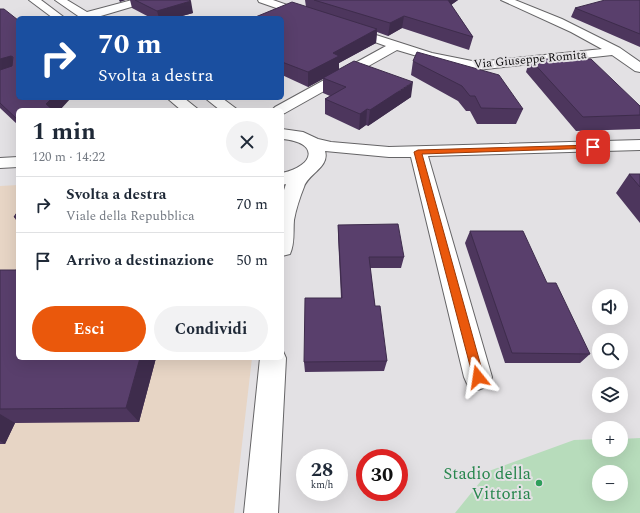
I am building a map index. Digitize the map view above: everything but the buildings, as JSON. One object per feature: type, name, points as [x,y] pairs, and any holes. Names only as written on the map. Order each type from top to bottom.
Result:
[{"type":"street","points":[[34,0],[57,16]]},
{"type":"street","points":[[60,0],[85,16]]},
{"type":"street","points":[[90,16],[144,0]]},
{"type":"street","points":[[263,0],[321,20]]},
{"type":"street","points":[[506,0],[616,51],[640,68]]},
{"type":"street","points":[[547,18],[569,12]]},
{"type":"street","name":"Via Giuseppe Romita","points":[[336,25],[455,64],[477,66],[616,51]]},
{"type":"street","points":[[284,108],[397,45]]},
{"type":"street","points":[[177,100],[188,108]]},
{"type":"street","points":[[215,100],[227,108]]},
{"type":"street","points":[[284,134],[296,135],[312,143],[331,147],[389,152],[640,145]]},
{"type":"street","points":[[284,213],[295,185],[309,170],[319,156],[317,149],[312,143]]},
{"type":"street","points":[[284,178],[309,170],[389,152]]},
{"type":"street","points":[[418,152],[478,377]]},
{"type":"street","points":[[0,163],[16,162]]},
{"type":"street","points":[[261,513],[273,360]]},
{"type":"shaded area","points":[[16,185],[16,360],[252,360],[234,513],[0,513],[0,186]]},
{"type":"green space","name":"Stadio della Vittoria","points":[[640,438],[640,513],[455,513],[489,471],[574,440],[592,439],[592,457],[628,457],[628,439]]},
{"type":"place","name":"Stadio della Vittoria","points":[[539,483]]},
{"type":"route","points":[[478,377],[418,152],[593,147]]}]
